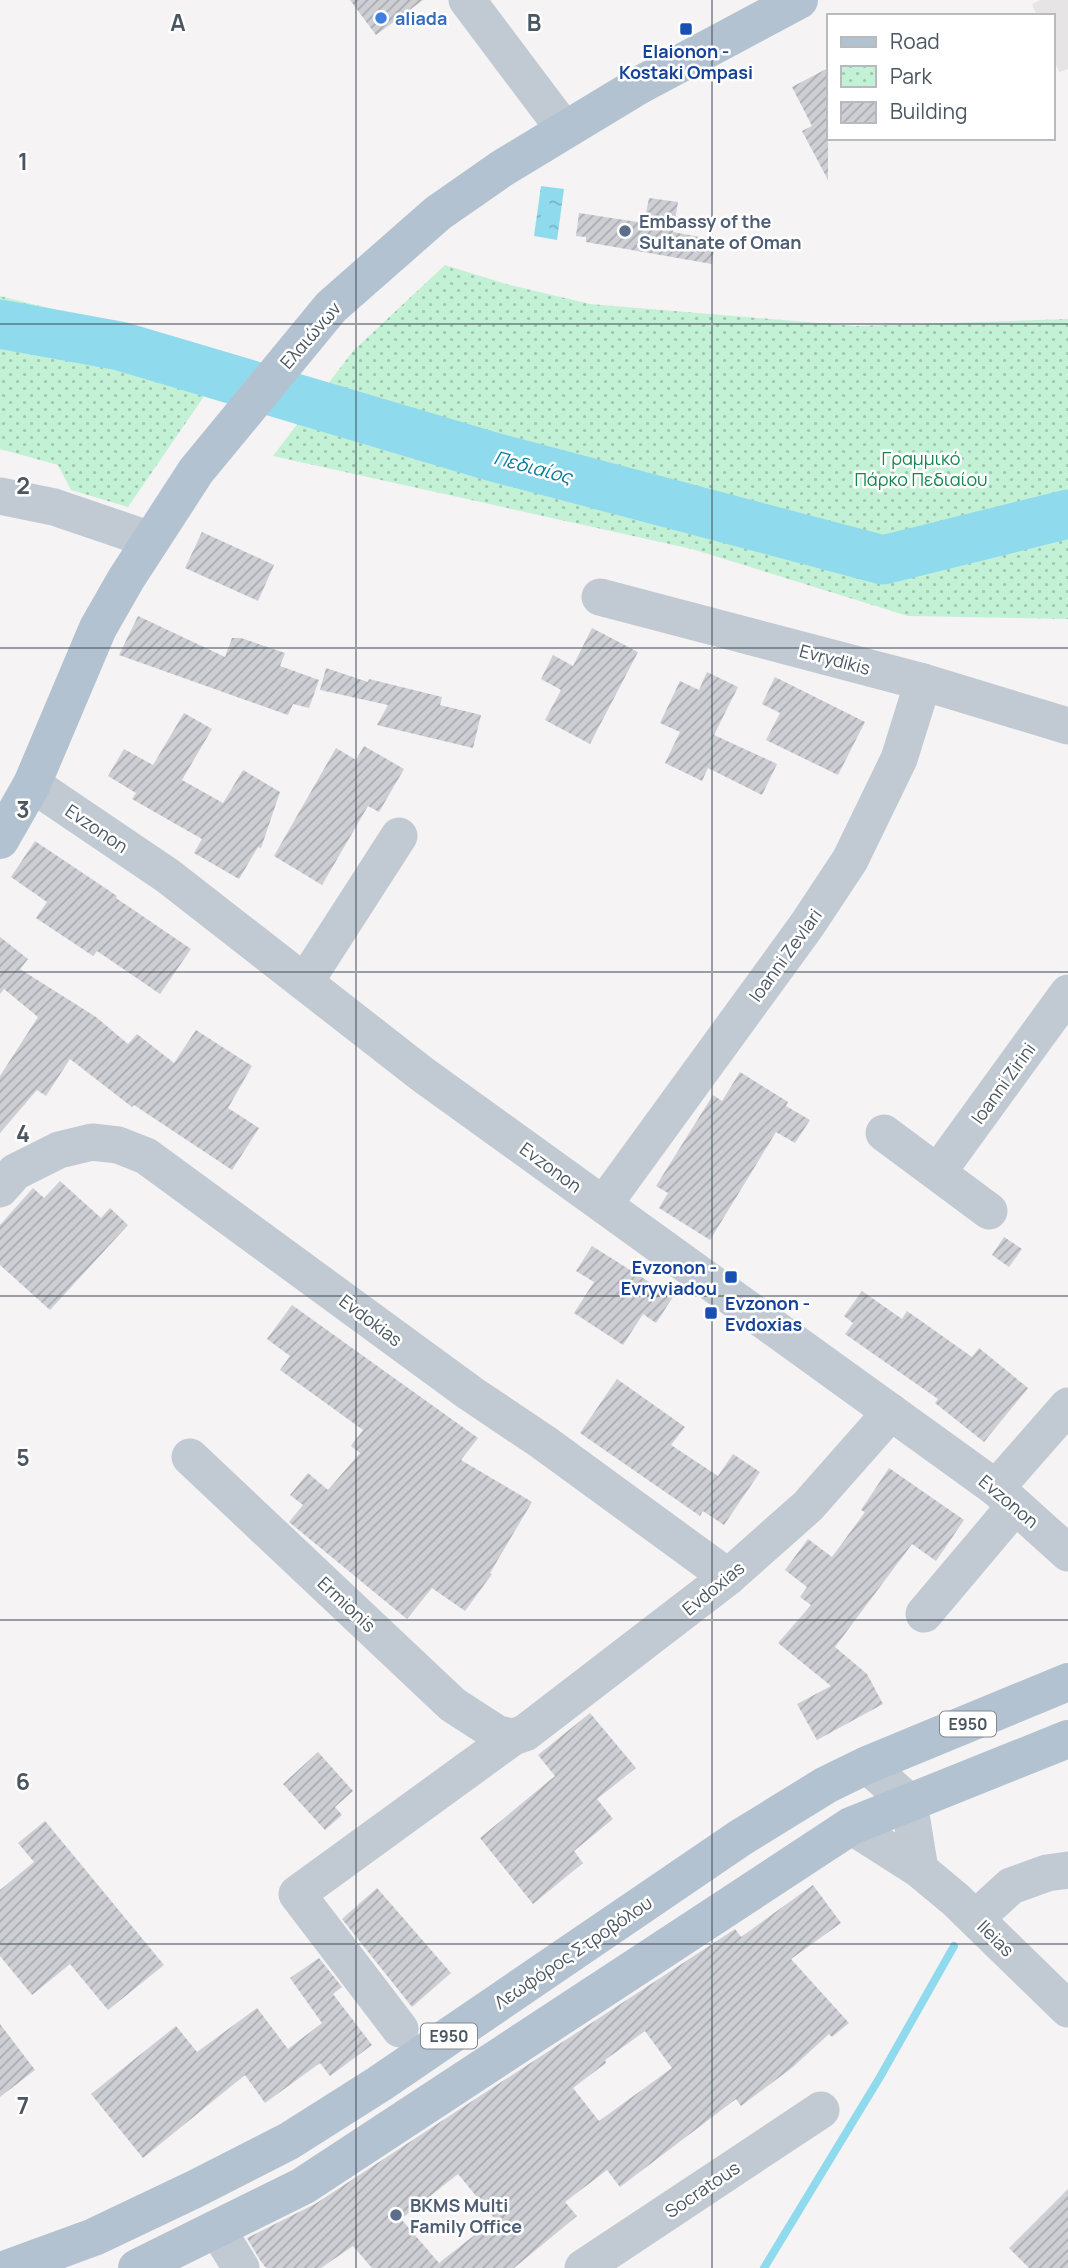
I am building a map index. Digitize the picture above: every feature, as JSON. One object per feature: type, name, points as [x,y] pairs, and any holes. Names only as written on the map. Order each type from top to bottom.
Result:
[{"type":"main road","name":"Ελαιώνων","points":[[0,840],[32,784],[98,628],[151,540],[196,471],[331,307],[438,213],[564,130],[799,0]]},
{"type":"main road","name":"Λεωφόρος Στροβόλου","points":[[9,2268],[94,2237],[289,2141],[379,2084],[740,1838],[827,1785],[867,1765],[1068,1682]]},
{"type":"main road","name":"E950","points":[[137,2268],[303,2186],[851,1826],[1068,1739]]},
{"type":"street","points":[[467,0],[564,130]]},
{"type":"street","points":[[0,496],[54,507],[151,540]]},
{"type":"street","name":"Evrydikis","points":[[600,597],[923,682],[1068,726]]},
{"type":"street","name":"Ioanni Zevlari","points":[[604,1204],[807,925],[850,860],[899,759],[923,682]]},
{"type":"street","name":"Evzonon","points":[[32,784],[167,876],[422,1074],[891,1412],[1005,1497],[1068,1553]]},
{"type":"street","points":[[305,982],[399,836]]},
{"type":"street","name":"Ioanni Zirini","points":[[938,1172],[1068,993]]},
{"type":"street","points":[[884,1133],[989,1211]]},
{"type":"street","name":"Evdokias","points":[[0,1189],[15,1172],[60,1150],[92,1142],[118,1145],[146,1156],[470,1393],[728,1577]]},
{"type":"street","points":[[924,1614],[1068,1406]]},
{"type":"street","name":"Evdoxias","points":[[400,2029],[297,1894],[513,1737],[525,1733],[728,1577],[808,1506],[891,1412]]},
{"type":"street","name":"Ermionis","points":[[190,1457],[453,1705],[498,1734],[513,1737]]},
{"type":"street","points":[[867,1765],[909,1802],[920,1870]]},
{"type":"street","name":"Ileias","points":[[851,1826],[920,1870],[976,1918],[1068,2010]]},
{"type":"street","points":[[976,1918],[1011,1886],[1047,1873],[1068,1870]]},
{"type":"street","name":"Socratous","points":[[583,2268],[821,2109]]},
{"type":"street","points":[[217,2229],[240,2268]]},
{"type":"shaded area","points":[[1041,0],[1068,0],[1068,69],[1059,72],[1054,60],[1054,14],[1036,14],[1032,4]]},
{"type":"green space","name":"Γραμμικό Πάρκο Πεδιαίου","points":[[445,265],[506,284],[590,304],[855,326],[1068,319],[1068,619],[908,616],[692,549],[273,456],[353,351]]},
{"type":"green space","points":[[0,296],[233,354],[128,507],[71,490],[58,465],[0,449]]},
{"type":"water","points":[[541,186],[564,189],[557,240],[534,236]]},
{"type":"building","name":"aliada","points":[[350,0],[423,0],[376,35]]},
{"type":"building","points":[[827,69],[828,180],[802,131],[812,126],[792,87]]},
{"type":"building","name":"Embassy of the Sultanate of Oman","points":[[649,198],[678,202],[673,232],[715,240],[712,264],[586,242],[586,237],[576,236],[579,213],[644,223]]},
{"type":"building","points":[[202,532],[274,565],[258,601],[185,568]]},
{"type":"building","points":[[138,616],[225,657],[232,638],[241,638],[285,653],[280,666],[319,680],[309,708],[293,704],[288,715],[119,655]]},
{"type":"building","points":[[592,628],[638,652],[590,744],[545,720],[561,690],[541,679],[553,655],[573,666]]},
{"type":"building","points":[[326,668],[368,682],[369,679],[442,697],[440,705],[481,715],[473,748],[377,725],[388,705],[320,690]]},
{"type":"building","points":[[707,672],[738,687],[714,735],[777,764],[762,795],[708,768],[702,781],[665,763],[680,732],[660,723],[680,681],[699,690]]},
{"type":"building","points":[[775,677],[865,722],[838,775],[766,740],[780,713],[762,704]]},
{"type":"building","points":[[184,713],[212,729],[182,780],[223,803],[243,770],[280,792],[261,848],[258,847],[239,879],[194,853],[202,839],[132,799],[136,793],[108,776],[124,749],[153,765]]},
{"type":"building","points":[[364,746],[404,769],[379,812],[368,806],[322,885],[274,856],[336,748],[356,760]]},
{"type":"building","points":[[35,841],[191,949],[160,994],[97,951],[93,956],[36,918],[47,902],[11,877]]},
{"type":"building","points":[[0,937],[28,959],[20,969],[96,1017],[128,1044],[137,1034],[174,1063],[196,1030],[252,1066],[228,1108],[259,1128],[232,1170],[134,1105],[132,1107],[70,1059],[46,1096],[37,1090],[0,1133],[0,1076],[38,1017],[4,989],[0,994]]},
{"type":"building","points":[[740,1072],[788,1102],[786,1106],[810,1120],[795,1143],[776,1132],[710,1240],[659,1208],[668,1193],[656,1186],[713,1095],[722,1101]]},
{"type":"building","points":[[60,1181],[101,1218],[110,1208],[128,1225],[50,1310],[0,1265],[0,1225],[33,1188],[44,1198]]},
{"type":"building","points":[[1004,1237],[1022,1249],[1009,1267],[992,1255]]},
{"type":"building","points":[[592,1246],[673,1297],[656,1323],[643,1314],[623,1345],[574,1313],[594,1282],[576,1271]]},
{"type":"building","points":[[862,1291],[902,1319],[907,1311],[972,1357],[979,1348],[1028,1388],[984,1442],[935,1403],[938,1399],[845,1334],[853,1323],[844,1316]]},
{"type":"building","points":[[292,1305],[478,1438],[461,1460],[532,1502],[490,1573],[492,1574],[465,1611],[432,1588],[407,1619],[289,1522],[303,1505],[290,1495],[308,1473],[328,1490],[360,1453],[351,1446],[363,1430],[280,1370],[290,1356],[267,1339]]},
{"type":"building","points":[[617,1379],[685,1427],[671,1445],[718,1476],[733,1454],[760,1472],[724,1525],[703,1511],[700,1516],[580,1433]]},
{"type":"building","points":[[889,1468],[964,1520],[936,1561],[912,1544],[835,1647],[867,1674],[883,1704],[817,1740],[797,1704],[831,1686],[778,1643],[811,1605],[800,1597],[807,1587],[785,1570],[808,1539],[832,1557],[865,1512],[861,1510]]},
{"type":"building","points":[[590,1713],[636,1768],[597,1799],[613,1819],[574,1851],[583,1863],[533,1904],[480,1838],[555,1776],[538,1755]]},
{"type":"building","points":[[318,1752],[353,1791],[335,1807],[342,1815],[325,1830],[283,1784]]},
{"type":"building","points":[[45,1821],[164,1965],[108,2010],[70,1964],[32,1995],[0,1956],[0,1890],[34,1862],[18,1843]]},
{"type":"building","points":[[813,1885],[841,1923],[791,1959],[849,2023],[832,2037],[829,2034],[793,2067],[741,2106],[736,2099],[620,2187],[607,2170],[565,2202],[577,2216],[514,2268],[372,2268],[353,2246],[321,2268],[266,2268],[260,2260],[247,2238],[315,2204],[735,1929],[741,1937]],"holes":[[[645,2031],[672,2068],[599,2121],[573,2088]],[[458,2174],[495,2219],[439,2263],[401,2219]]]},
{"type":"building","points":[[377,1888],[451,1973],[412,2007],[342,1919]]},
{"type":"building","points":[[319,1958],[342,1987],[333,1994],[372,2045],[330,2076],[320,2063],[265,2103],[245,2075],[143,2158],[91,2094],[176,2026],[197,2052],[257,2008],[288,2049],[322,2023],[290,1978]]},
{"type":"building","points":[[0,2024],[35,2070],[0,2097]]},
{"type":"building","points":[[1068,2189],[1068,2268],[1029,2268],[1009,2248]]},
{"type":"waterway","name":"Πεδιαίος","points":[[0,324],[120,346],[490,456],[883,560],[1068,514]]},
{"type":"waterway","points":[[764,2268],[880,2077],[954,1946]]},
{"type":"place","name":"aliada","points":[[381,18]]},
{"type":"place","name":"Elaionon - Kostaki Ompasi","points":[[686,29]]},
{"type":"place","name":"Embassy of the Sultanate of Oman","points":[[625,231]]},
{"type":"place","name":"Evzonon - Evryviadou","points":[[731,1277]]},
{"type":"place","name":"Evzonon - Evdoxias","points":[[711,1313]]},
{"type":"place","name":"BKMS Multi Family Office","points":[[396,2215]]}]
